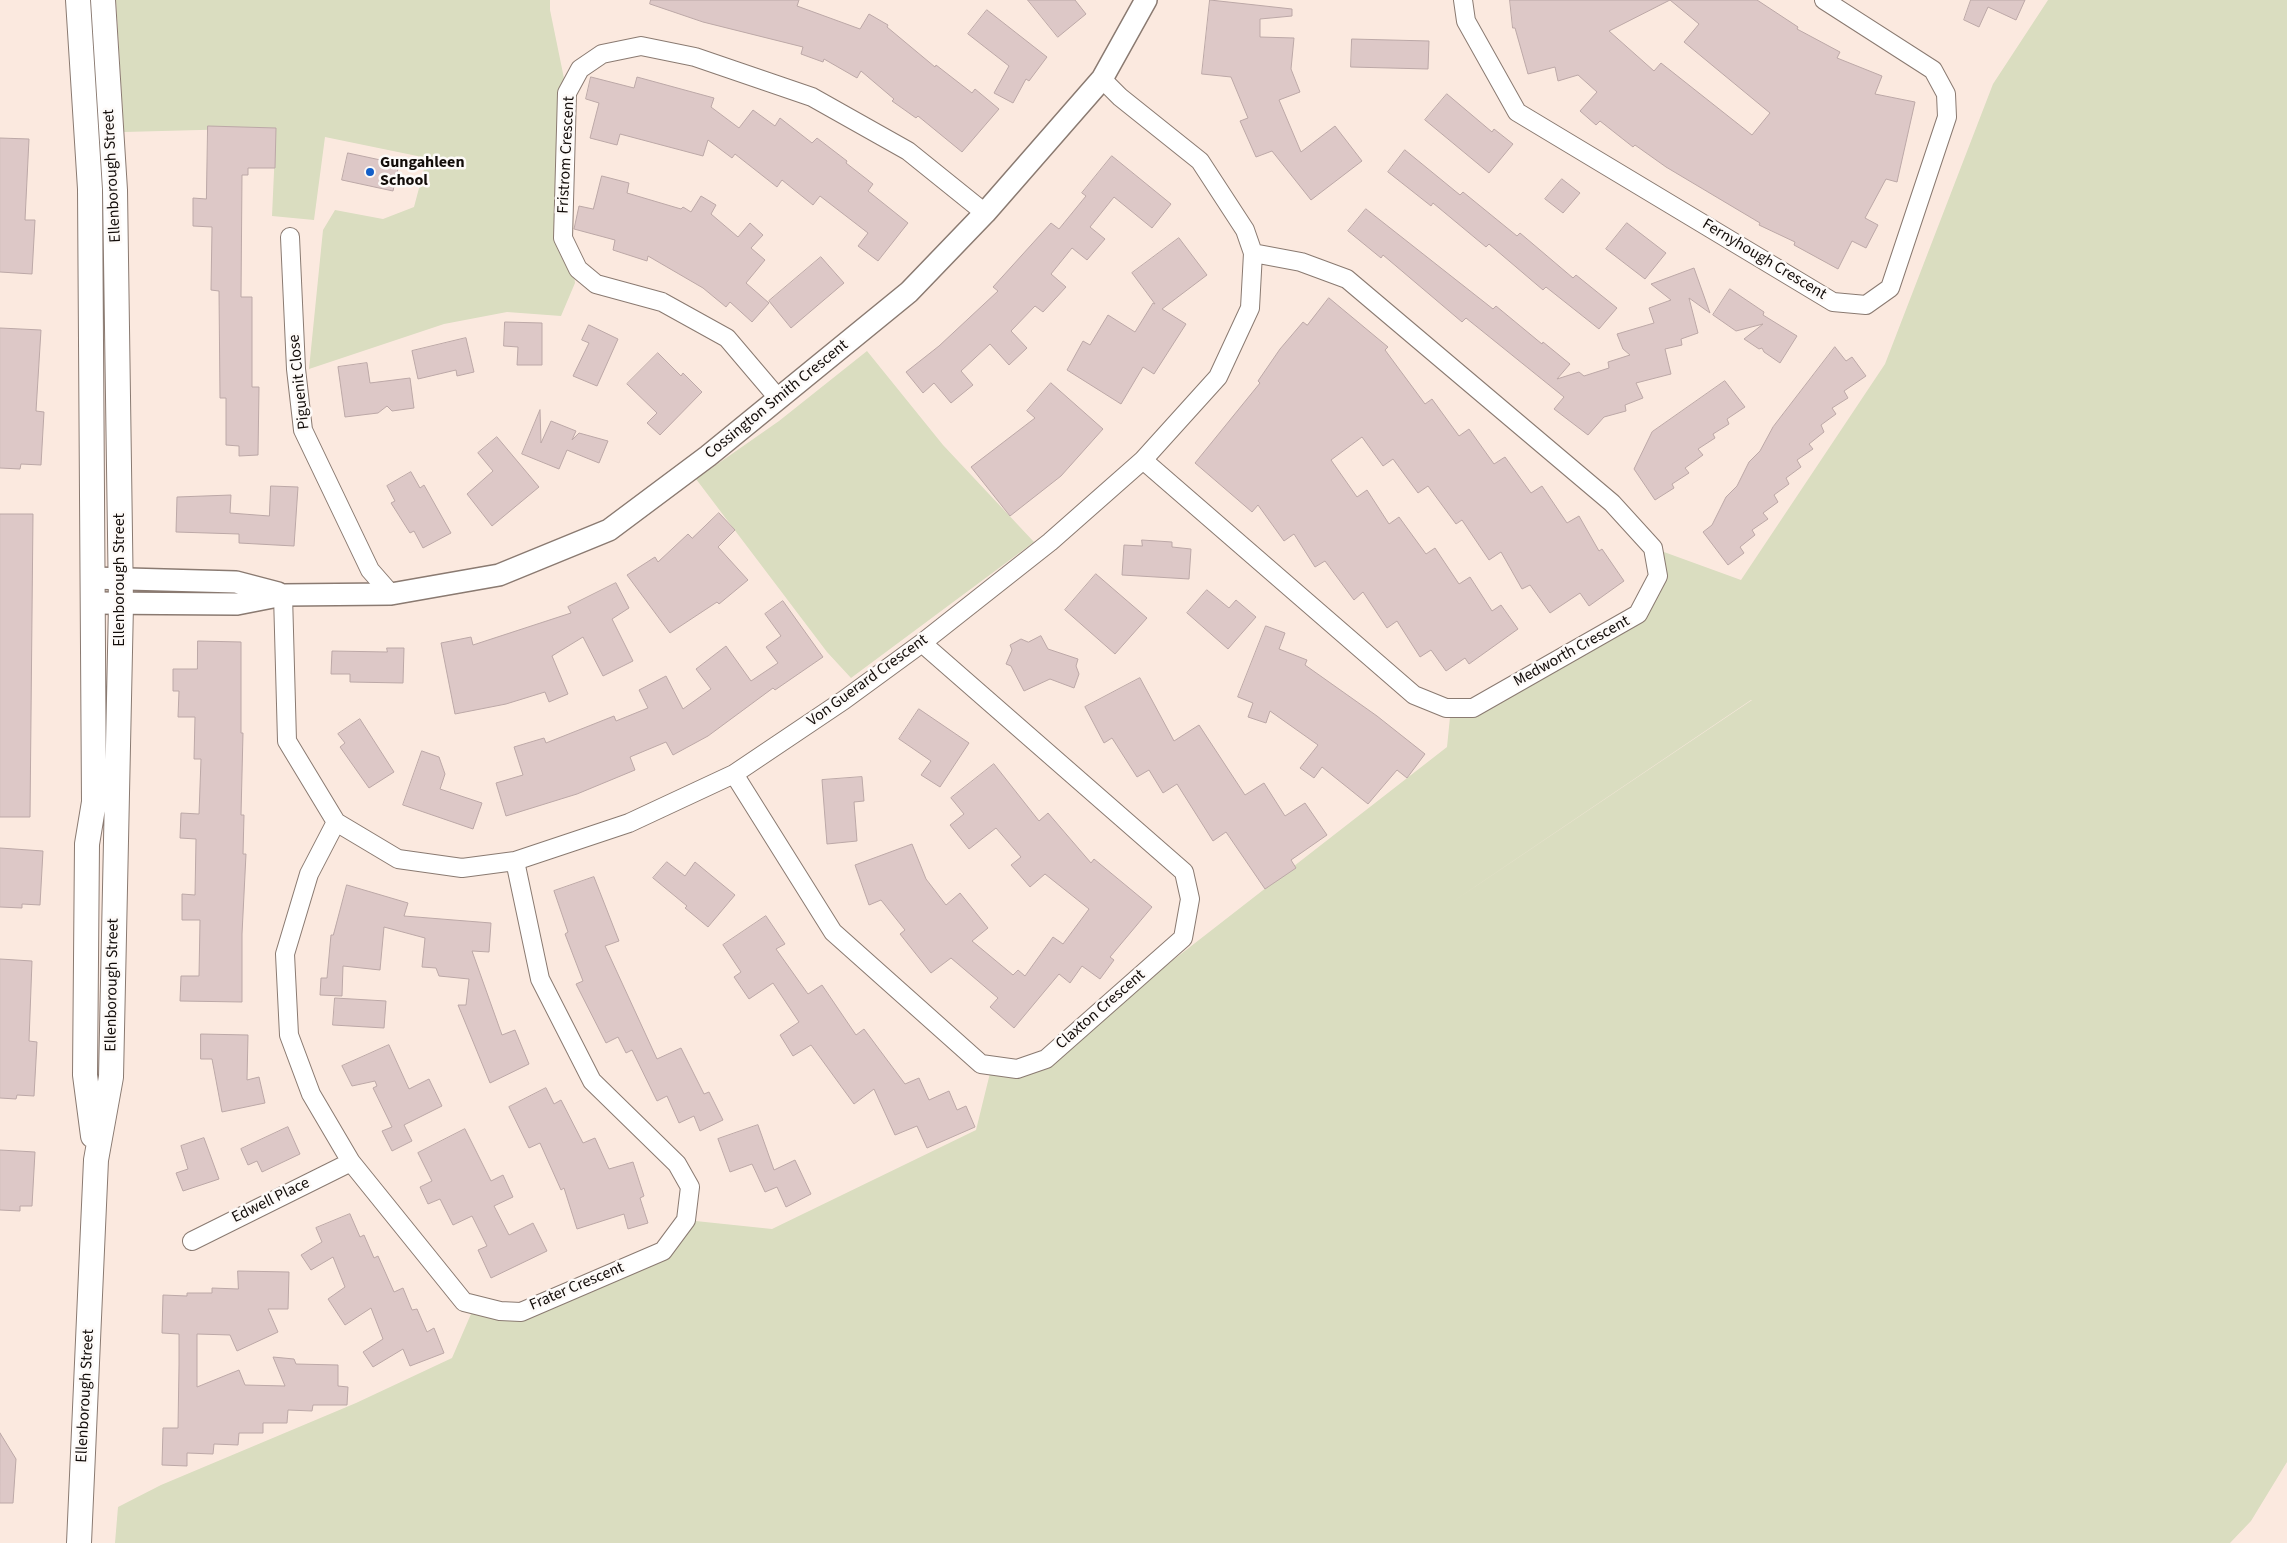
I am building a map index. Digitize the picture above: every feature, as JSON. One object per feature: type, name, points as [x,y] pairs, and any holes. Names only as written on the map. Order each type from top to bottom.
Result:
[{"type":"main road","name":"Ellenborough Street","points":[[78,0],[90,189],[94,802],[87,844],[85,1075],[96,1160]]},
{"type":"main road","name":"Ellenborough Street","points":[[79,1543],[96,1160],[111,1077],[121,604],[115,190],[103,0]]},
{"type":"street","name":"Cossington Smith Crescent","points":[[92,603],[236,604],[283,595],[391,594],[499,575],[608,530],[708,456],[909,292],[985,213],[1102,79],[1146,0]]},
{"type":"street","name":"Fernyhough Crescent","points":[[1463,0],[1466,21],[1516,112],[1834,302],[1866,305],[1890,288],[1948,117],[1946,94],[1934,70],[1824,0]]},
{"type":"street","name":"Fristrom Crescent","points":[[778,398],[727,338],[662,302],[596,284],[578,269],[563,238],[568,93],[580,69],[602,54],[641,46],[695,57],[812,97],[908,151],[985,213]]},
{"type":"street","name":"Von Guerard Crescent","points":[[283,595],[287,741],[336,822],[398,859],[462,868],[515,862],[629,823],[734,774],[844,700],[922,643],[1050,542],[1144,460],[1218,377],[1250,308],[1253,253],[1245,230],[1200,161],[1120,97],[1102,79]]},
{"type":"street","name":"Piguenit Close","points":[[290,237],[296,369],[303,430],[370,570],[391,594]]},
{"type":"street","name":"Medworth Crescent","points":[[1144,460],[1414,695],[1446,708],[1473,708],[1638,614],[1655,582],[1658,576],[1653,548],[1612,502],[1347,279],[1301,262],[1253,253]]},
{"type":"street","name":"Cossington Smith Crescent","points":[[92,578],[236,582],[283,595]]},
{"type":"street","name":"Claxton Crescent","points":[[734,774],[833,932],[981,1064],[1017,1069],[1046,1059],[1183,938],[1190,899],[1184,872],[922,643]]},
{"type":"street","name":"Frater Crescent","points":[[336,822],[309,874],[285,954],[289,1035],[311,1094],[351,1162],[464,1302],[500,1312],[521,1312],[663,1251],[686,1220],[690,1187],[677,1164],[592,1081],[540,979],[515,862]]},
{"type":"street","name":"Edwell Place","points":[[192,1241],[351,1162]]},
{"type":"green space","points":[[116,0],[550,0],[550,10],[567,93],[564,187],[575,283],[561,316],[507,312],[444,324],[309,369],[323,230],[335,210],[383,219],[414,207],[427,158],[325,137],[314,220],[272,216],[276,128],[124,132]]},
{"type":"green space","points":[[2048,0],[2287,0],[2287,1462],[2251,1521],[2230,1543],[115,1543],[118,1507],[161,1485],[356,1403],[452,1358],[471,1314],[521,1311],[663,1251],[686,1220],[772,1229],[976,1130],[992,1065],[1046,1059],[1447,747],[1450,717],[1473,708],[1638,614],[1655,582],[1653,548],[1741,580],[1885,364],[1993,84]],"holes":[[[1751,700],[1752,700],[1439,911]]]},
{"type":"green space","points":[[867,351],[943,445],[1034,542],[851,678],[827,652],[696,479],[779,421]]},
{"type":"building","points":[[651,0],[799,0],[797,6],[860,29],[869,14],[888,25],[887,27],[935,67],[936,65],[972,93],[975,89],[999,109],[962,152],[918,116],[916,118],[892,101],[894,99],[861,71],[857,78],[824,59],[823,62],[801,54],[803,47],[703,22],[650,4]]},
{"type":"building","points":[[1028,0],[1075,0],[1086,14],[1058,37]]},
{"type":"building","points":[[1210,0],[1292,9],[1292,16],[1260,19],[1260,37],[1294,38],[1291,69],[1300,92],[1279,100],[1301,152],[1335,126],[1362,161],[1311,200],[1272,151],[1256,157],[1240,121],[1248,118],[1231,77],[1202,74]]},
{"type":"building","points":[[1510,0],[1670,0],[1757,0],[1798,27],[1797,29],[1840,52],[1837,58],[1882,76],[1875,94],[1915,102],[1897,182],[1886,179],[1865,218],[1878,225],[1866,248],[1852,241],[1838,269],[1794,245],[1795,242],[1759,225],[1760,223],[1666,167],[1635,145],[1633,147],[1600,121],[1596,125],[1580,111],[1597,92],[1578,75],[1558,81],[1555,67],[1528,74],[1515,28],[1513,28]],"holes":[[[1670,0],[1699,24],[1684,42],[1770,113],[1752,135],[1661,63],[1654,71],[1609,31]]]},
{"type":"building","points":[[1971,0],[2025,0],[2016,20],[1988,7],[1979,27],[1964,20]]},
{"type":"building","points":[[987,10],[1047,57],[1029,81],[1026,79],[1013,103],[994,93],[1009,66],[968,34]]},
{"type":"building","points":[[1352,39],[1429,41],[1428,69],[1351,67]]},
{"type":"building","points":[[591,77],[634,88],[637,77],[714,98],[711,107],[739,128],[753,110],[775,126],[780,118],[812,143],[817,138],[847,161],[846,163],[873,184],[868,191],[908,223],[878,261],[858,246],[868,233],[820,196],[813,205],[782,180],[777,187],[735,154],[732,158],[708,140],[703,156],[620,134],[617,145],[590,138],[599,103],[586,99]]},
{"type":"building","points":[[1447,94],[1492,132],[1494,129],[1513,144],[1489,173],[1425,120]]},
{"type":"building","points":[[208,126],[276,128],[275,168],[248,168],[248,175],[242,175],[241,297],[252,297],[252,387],[259,387],[258,455],[239,456],[239,446],[226,445],[226,398],[220,398],[219,291],[211,290],[212,227],[193,226],[193,198],[206,199]]},
{"type":"building","points":[[0,138],[29,139],[25,220],[35,220],[32,274],[0,272]]},
{"type":"building","points":[[1405,150],[1460,195],[1463,192],[1517,236],[1520,233],[1573,278],[1576,275],[1617,308],[1599,329],[1546,287],[1543,290],[1489,244],[1486,247],[1433,203],[1431,206],[1388,172]]},
{"type":"building","name":"Gungahleen School","points":[[348,153],[399,164],[393,191],[342,180]]},
{"type":"building","points":[[1112,156],[1171,204],[1152,228],[1114,197],[1090,227],[1105,239],[1087,260],[1072,248],[1051,274],[1066,287],[1043,312],[1035,306],[1011,331],[1027,348],[1009,365],[990,344],[961,371],[973,385],[951,403],[934,383],[923,393],[906,372],[939,346],[998,291],[993,287],[1051,223],[1059,229],[1086,196],[1082,193]]},
{"type":"building","points":[[602,176],[629,183],[627,193],[681,209],[683,207],[691,212],[701,196],[716,205],[711,214],[738,237],[750,223],[763,235],[751,248],[765,260],[746,283],[769,303],[752,322],[730,302],[726,307],[703,288],[648,256],[647,261],[613,250],[615,240],[574,229],[579,206],[593,209]]},
{"type":"building","points":[[1562,179],[1580,193],[1563,213],[1545,199]]},
{"type":"building","points":[[1366,209],[1493,309],[1496,306],[1542,344],[1543,342],[1570,364],[1557,379],[1579,372],[1584,376],[1609,368],[1608,362],[1630,355],[1623,349],[1617,334],[1654,323],[1649,308],[1671,300],[1651,284],[1694,268],[1710,313],[1689,298],[1698,333],[1681,339],[1682,345],[1665,349],[1671,374],[1636,383],[1643,398],[1625,405],[1626,411],[1604,417],[1588,435],[1554,409],[1564,397],[1466,318],[1462,322],[1383,255],[1381,258],[1348,231]]},
{"type":"building","points":[[1627,223],[1666,253],[1645,279],[1606,249]]},
{"type":"building","points":[[1179,238],[1207,275],[1162,309],[1186,324],[1154,374],[1143,367],[1121,404],[1067,370],[1083,341],[1090,345],[1108,315],[1135,332],[1153,303],[1155,304],[1132,273]]},
{"type":"building","points":[[821,257],[844,283],[791,328],[769,301]]},
{"type":"building","points":[[1730,289],[1764,312],[1763,315],[1797,336],[1780,363],[1764,352],[1762,348],[1759,349],[1744,339],[1763,324],[1736,331],[1713,315]]},
{"type":"building","points":[[1329,298],[1388,347],[1385,350],[1425,404],[1432,399],[1459,436],[1469,429],[1494,464],[1505,457],[1531,493],[1542,486],[1567,523],[1579,516],[1599,551],[1602,549],[1624,581],[1589,606],[1580,593],[1550,613],[1530,585],[1522,589],[1501,552],[1489,560],[1462,520],[1456,524],[1428,486],[1418,493],[1393,459],[1383,466],[1362,437],[1331,460],[1357,497],[1367,490],[1389,524],[1399,517],[1426,554],[1435,548],[1459,584],[1470,577],[1492,611],[1501,605],[1518,629],[1469,664],[1465,658],[1446,671],[1431,650],[1420,657],[1397,621],[1387,628],[1363,592],[1354,600],[1325,561],[1315,567],[1294,534],[1284,541],[1258,505],[1252,512],[1195,463],[1260,383],[1258,381],[1280,349],[1303,322],[1307,325]]},
{"type":"building","points":[[505,322],[542,323],[542,365],[517,365],[518,347],[504,346]]},
{"type":"building","points":[[589,325],[618,339],[597,386],[573,376],[589,343],[582,340]]},
{"type":"building","points":[[0,328],[41,330],[36,411],[44,412],[41,465],[21,464],[20,469],[0,468]]},
{"type":"building","points":[[466,338],[474,372],[457,376],[456,370],[418,379],[412,351]]},
{"type":"building","points":[[1835,347],[1846,361],[1852,357],[1866,376],[1844,391],[1848,398],[1832,408],[1836,414],[1821,425],[1824,432],[1809,444],[1813,449],[1797,460],[1801,467],[1786,478],[1789,484],[1774,495],[1778,502],[1763,513],[1768,519],[1752,530],[1755,535],[1740,547],[1744,553],[1728,565],[1703,532],[1712,525],[1726,497],[1737,486],[1749,462],[1760,451],[1773,427]]},
{"type":"building","points":[[658,353],[681,376],[683,373],[702,392],[660,435],[647,423],[657,413],[627,384]]},
{"type":"building","points":[[367,363],[370,383],[410,378],[414,408],[392,411],[387,406],[378,413],[345,417],[338,367]]},
{"type":"building","points":[[1725,381],[1745,407],[1727,419],[1729,424],[1713,434],[1715,438],[1698,449],[1703,455],[1685,468],[1689,473],[1672,484],[1674,488],[1655,500],[1634,469],[1652,432]]},
{"type":"building","points":[[1051,383],[1103,429],[1061,476],[1010,516],[971,467],[1035,418],[1027,411]]},
{"type":"building","points":[[540,410],[541,443],[551,421],[576,431],[572,440],[579,433],[608,441],[599,463],[567,450],[559,469],[522,454]]},
{"type":"building","points":[[497,437],[539,487],[492,526],[467,494],[493,471],[478,453]]},
{"type":"building","points":[[411,472],[420,488],[424,485],[451,533],[423,548],[414,531],[410,533],[391,503],[395,501],[387,486]]},
{"type":"building","points":[[271,486],[298,487],[294,546],[239,543],[239,534],[176,532],[177,497],[231,495],[230,513],[269,516]]},
{"type":"building","points":[[719,513],[735,530],[718,547],[748,580],[719,604],[717,602],[670,633],[627,575],[655,557],[658,562],[688,534],[692,538]]},
{"type":"building","points":[[0,514],[33,514],[30,817],[0,817]]},
{"type":"building","points":[[1142,540],[1172,542],[1172,547],[1191,549],[1189,579],[1122,575],[1124,545],[1142,546]]},
{"type":"building","points":[[1096,574],[1147,618],[1115,654],[1065,610]]},
{"type":"building","points":[[616,583],[629,608],[612,619],[633,661],[603,676],[583,637],[552,656],[568,694],[549,702],[545,692],[506,704],[455,714],[441,643],[471,637],[473,645],[571,613],[568,607]]},
{"type":"building","points":[[1207,590],[1229,608],[1236,600],[1256,617],[1228,649],[1187,613]]},
{"type":"building","points":[[783,601],[823,657],[775,690],[773,688],[708,736],[673,755],[666,742],[630,757],[635,770],[577,794],[506,816],[496,783],[523,775],[514,747],[544,738],[546,743],[614,716],[616,721],[648,708],[639,690],[666,676],[683,709],[711,689],[696,669],[726,646],[751,681],[778,663],[766,647],[781,636],[765,614]]},
{"type":"building","points":[[1266,626],[1285,633],[1279,649],[1307,660],[1305,665],[1377,716],[1425,754],[1407,778],[1397,770],[1368,804],[1322,767],[1314,778],[1300,768],[1318,745],[1270,711],[1266,723],[1248,717],[1253,703],[1238,697]]},
{"type":"building","points":[[1041,636],[1048,649],[1078,659],[1076,666],[1079,674],[1074,688],[1050,679],[1024,691],[1011,666],[1006,664],[1012,650],[1010,645],[1021,639],[1028,642]]},
{"type":"building","points":[[198,641],[241,642],[241,733],[243,733],[241,815],[244,815],[243,854],[246,854],[242,934],[242,1002],[180,1001],[181,976],[199,976],[200,920],[182,920],[182,894],[195,895],[196,839],[180,838],[181,813],[199,814],[201,759],[194,759],[195,717],[178,717],[179,691],[173,691],[173,669],[197,669]]},
{"type":"building","points":[[387,648],[404,648],[403,683],[350,682],[350,674],[331,674],[332,651],[387,652]]},
{"type":"building","points":[[1140,678],[1174,741],[1199,725],[1245,795],[1264,783],[1285,816],[1305,803],[1327,835],[1291,860],[1296,868],[1265,889],[1226,832],[1213,841],[1177,784],[1163,793],[1149,770],[1137,777],[1112,738],[1104,743],[1085,707]]},
{"type":"building","points":[[919,709],[969,743],[940,787],[921,775],[931,761],[899,739]]},
{"type":"building","points":[[360,719],[394,772],[369,788],[340,747],[345,743],[338,734]]},
{"type":"building","points":[[422,751],[439,757],[445,774],[440,789],[482,803],[473,829],[403,805]]},
{"type":"building","points":[[994,764],[1039,821],[1048,813],[1091,863],[1094,859],[1152,907],[1110,957],[1114,960],[1100,979],[1082,966],[1070,983],[1059,974],[1014,1028],[990,1007],[998,998],[951,958],[931,973],[900,934],[905,930],[881,900],[869,905],[855,865],[912,844],[926,879],[946,905],[960,893],[988,928],[972,941],[1013,975],[1018,970],[1025,976],[1053,937],[1063,944],[1089,909],[1045,874],[1030,887],[1011,865],[1021,857],[996,828],[969,849],[950,825],[964,814],[951,798]]},
{"type":"building","points":[[862,777],[864,801],[854,802],[857,841],[827,844],[822,780]]},
{"type":"building","points":[[0,848],[43,851],[40,905],[22,904],[22,908],[0,907]]},
{"type":"building","points":[[667,862],[685,876],[695,862],[735,895],[708,927],[685,908],[687,906],[653,878]]},
{"type":"building","points":[[594,877],[619,941],[605,946],[657,1059],[681,1048],[704,1094],[709,1092],[723,1120],[700,1131],[694,1116],[679,1123],[667,1096],[657,1101],[632,1050],[626,1053],[618,1037],[606,1043],[576,984],[583,981],[565,934],[568,932],[554,891]]},
{"type":"building","points":[[347,885],[408,903],[404,916],[491,923],[489,952],[472,951],[502,1035],[515,1030],[529,1064],[490,1083],[458,1005],[466,1005],[469,979],[439,976],[436,968],[422,967],[425,938],[384,927],[380,970],[343,966],[342,996],[320,995],[321,978],[327,978],[331,935],[333,935]]},
{"type":"building","points":[[766,916],[785,944],[776,949],[808,994],[822,985],[856,1035],[864,1029],[905,1084],[919,1078],[929,1100],[949,1091],[957,1110],[966,1106],[975,1127],[927,1148],[917,1126],[895,1135],[874,1089],[854,1104],[811,1045],[793,1056],[780,1035],[799,1022],[773,983],[749,999],[734,977],[741,972],[723,945]]},
{"type":"building","points":[[0,959],[32,961],[29,1041],[37,1042],[34,1096],[17,1095],[16,1099],[0,1098]]},
{"type":"building","points":[[335,998],[386,1001],[384,1028],[333,1025]]},
{"type":"building","points":[[201,1034],[248,1035],[247,1080],[259,1077],[265,1103],[222,1112],[212,1059],[201,1059]]},
{"type":"building","points":[[389,1045],[409,1089],[429,1079],[442,1106],[404,1125],[412,1141],[392,1151],[382,1131],[392,1127],[373,1088],[377,1086],[375,1081],[352,1086],[342,1066]]},
{"type":"building","points":[[546,1088],[554,1104],[561,1100],[583,1143],[595,1138],[609,1169],[633,1162],[644,1196],[640,1198],[648,1223],[628,1229],[624,1214],[577,1229],[564,1188],[561,1190],[540,1143],[529,1148],[509,1107]]},
{"type":"building","points":[[758,1125],[774,1170],[795,1160],[811,1194],[786,1207],[777,1187],[765,1192],[752,1164],[730,1172],[718,1139]]},
{"type":"building","points":[[288,1127],[300,1154],[262,1172],[257,1161],[248,1165],[241,1149]]},
{"type":"building","points":[[465,1129],[491,1181],[503,1175],[513,1197],[494,1206],[509,1235],[533,1223],[547,1251],[491,1278],[478,1250],[487,1246],[472,1216],[453,1225],[440,1199],[428,1204],[420,1187],[432,1181],[418,1153]]},
{"type":"building","points":[[204,1138],[219,1179],[183,1191],[176,1173],[188,1169],[181,1146]]},
{"type":"building","points":[[0,1150],[35,1152],[32,1206],[20,1206],[20,1211],[0,1210]]},
{"type":"building","points":[[350,1214],[360,1237],[364,1235],[374,1258],[378,1256],[394,1292],[403,1288],[412,1310],[417,1309],[427,1332],[434,1328],[444,1353],[410,1366],[403,1349],[373,1367],[363,1352],[383,1339],[371,1308],[345,1325],[328,1299],[345,1287],[333,1257],[311,1270],[301,1255],[322,1242],[316,1228]]},
{"type":"building","points":[[238,1271],[289,1272],[288,1309],[268,1309],[278,1332],[237,1351],[230,1335],[197,1334],[197,1387],[239,1370],[245,1385],[285,1386],[273,1357],[294,1359],[296,1364],[338,1365],[338,1386],[348,1387],[347,1405],[313,1405],[312,1411],[288,1410],[287,1423],[263,1423],[263,1433],[239,1433],[238,1445],[214,1444],[213,1454],[187,1453],[187,1466],[162,1465],[163,1428],[178,1428],[179,1365],[179,1334],[162,1333],[163,1295],[187,1296],[187,1293],[212,1293],[212,1288],[238,1289]]},
{"type":"building","points":[[0,1433],[16,1459],[13,1503],[0,1503]]},
{"type":"place","name":"Gungahleen School","points":[[370,172]]}]
